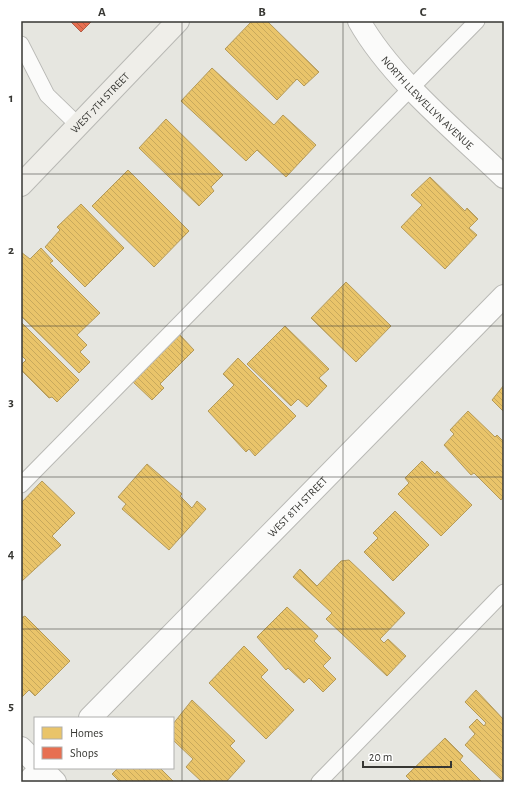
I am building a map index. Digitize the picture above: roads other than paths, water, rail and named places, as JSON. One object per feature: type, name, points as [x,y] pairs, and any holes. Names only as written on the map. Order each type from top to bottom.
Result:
[{"type":"street","name":"WEST 7TH STREET","points":[[21,185],[178,21]]},
{"type":"street","name":"NORTH LLEWELLYN AVENUE","points":[[360,21],[371,42],[412,88],[504,177]]},
{"type":"street","name":"WEST 8TH STREET","points":[[91,717],[504,296]]},
{"type":"street","points":[[21,748],[34,761]]},
{"type":"street","points":[[28,782],[40,769]]},
{"type":"street","points":[[42,769],[55,782]]},
{"type":"lane","points":[[21,485],[477,21]]},
{"type":"lane","points":[[21,44],[47,95],[78,126]]},
{"type":"lane","points":[[319,782],[504,592]]}]
